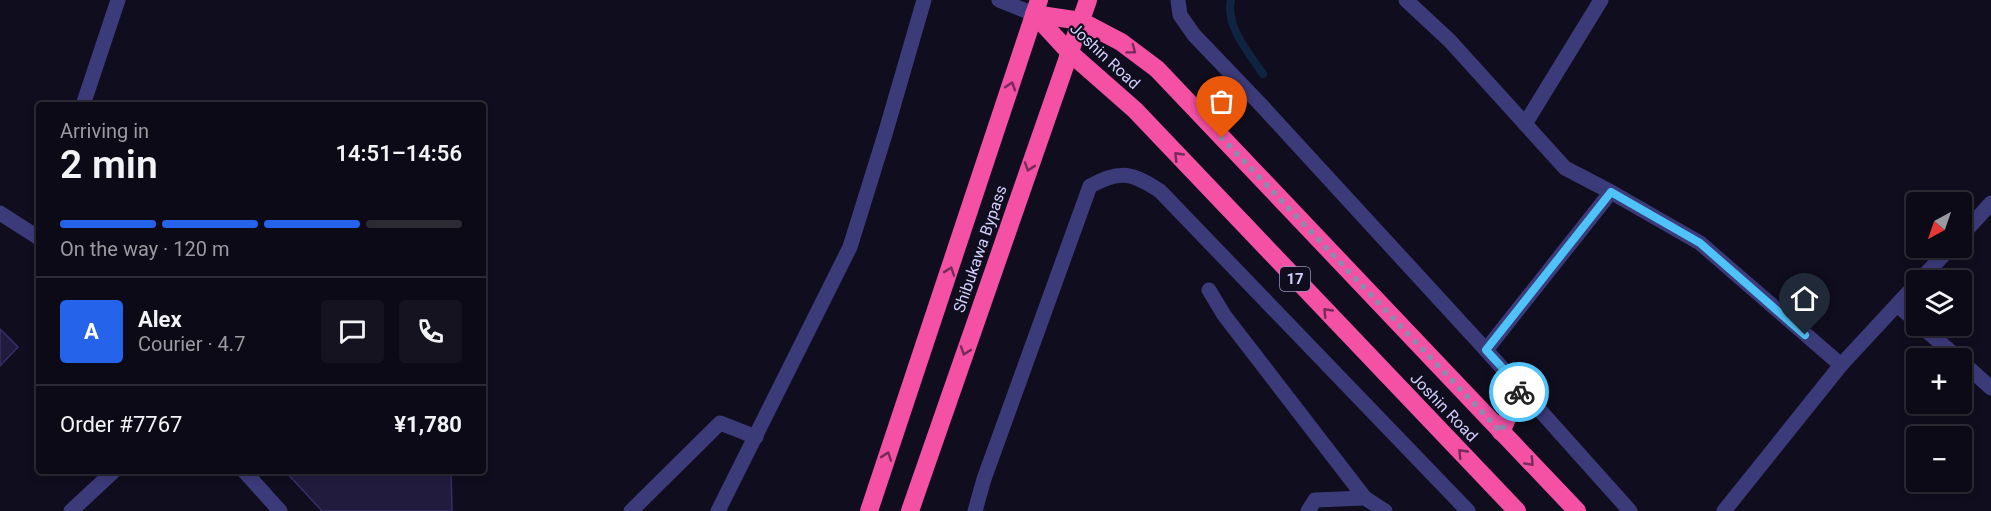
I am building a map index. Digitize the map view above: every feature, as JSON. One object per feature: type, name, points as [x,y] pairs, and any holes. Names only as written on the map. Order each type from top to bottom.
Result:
[{"type":"highway","name":"Shibukawa Bypass","points":[[910,511],[1088,0]]},
{"type":"highway","name":"Joshin Road","points":[[1037,7],[1081,21],[1121,42],[1157,69],[1576,511]]},
{"type":"highway","name":"Joshin Road","points":[[1037,7],[1069,52],[1135,110],[1516,511]]},
{"type":"highway","name":"Shibukawa Bypass","points":[[869,511],[1037,7]]},
{"type":"highway","points":[[1501,432],[1521,388]]},
{"type":"street","points":[[84,102],[118,0]]},
{"type":"street","points":[[718,511],[850,246],[924,0]]},
{"type":"street","points":[[999,0],[1037,7]]},
{"type":"street","points":[[1178,0],[1180,15],[1194,35],[1521,388],[1630,511]]},
{"type":"street","points":[[1406,0],[1450,41],[1565,168],[1700,243],[1841,365]]},
{"type":"street","points":[[1525,124],[1601,0]]},
{"type":"street","points":[[975,511],[984,478],[1090,186],[1106,177],[1127,174],[1160,191],[1468,511]]},
{"type":"street","points":[[1486,350],[1611,192]]},
{"type":"street","points":[[1972,224],[1991,203]]},
{"type":"street","points":[[0,213],[36,235]]},
{"type":"street","points":[[1929,270],[1941,258]]},
{"type":"street","points":[[1209,290],[1224,315],[1365,498],[1385,511]]},
{"type":"street","points":[[1724,511],[1841,365],[1906,295]]},
{"type":"street","points":[[1897,304],[1906,312]]},
{"type":"street","points":[[1933,336],[1946,348]]},
{"type":"street","points":[[1972,371],[1991,387]]},
{"type":"street","points":[[631,511],[720,423],[756,437]]},
{"type":"street","points":[[70,511],[111,474]]},
{"type":"street","points":[[247,474],[280,511]]},
{"type":"street","points":[[1308,511],[1315,500],[1365,498]]},
{"type":"building","points":[[0,329],[18,347],[0,366]]},
{"type":"building","points":[[288,474],[451,474],[452,511],[322,511]]},
{"type":"waterway","points":[[1231,0],[1230,10],[1235,29],[1263,74]]},
{"type":"way so far","points":[[1222,138],[1501,432],[1519,392]]},
{"type":"route","points":[[1519,392],[1521,388],[1486,350],[1611,192],[1700,243],[1805,335]]}]
